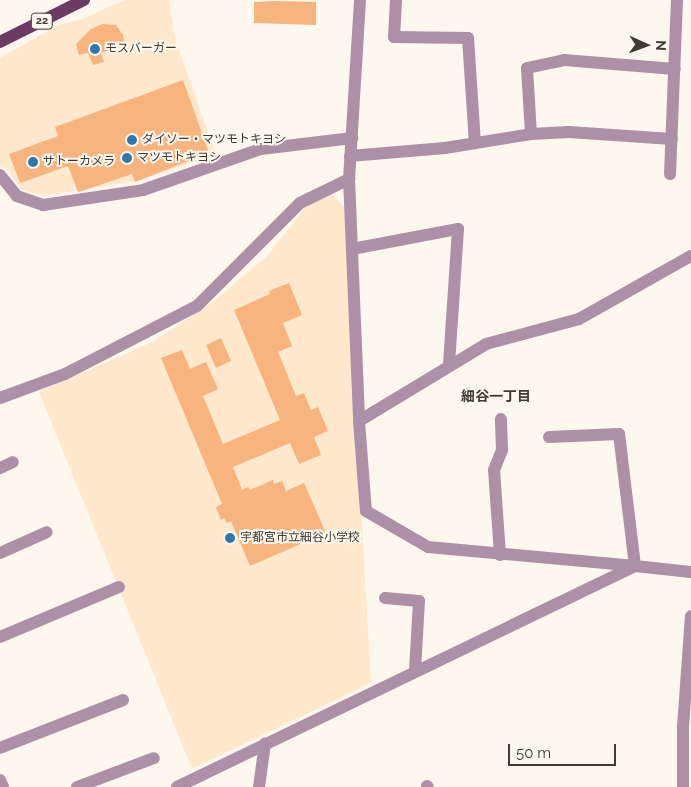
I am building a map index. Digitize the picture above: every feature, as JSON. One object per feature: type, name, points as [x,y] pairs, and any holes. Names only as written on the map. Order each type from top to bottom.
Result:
[{"type":"main road","name":"22","points":[[0,42],[84,0]]},
{"type":"street","points":[[360,0],[349,180],[359,421],[366,511],[428,547],[691,572]]},
{"type":"street","points":[[396,0],[394,38],[468,38],[475,143]]},
{"type":"street","points":[[670,174],[677,0]]},
{"type":"street","points":[[532,134],[527,68],[564,60],[675,69]]},
{"type":"street","points":[[350,156],[475,143],[532,134],[568,132],[672,138]]},
{"type":"street","points":[[0,175],[17,196],[42,205],[143,190],[262,149],[352,138]]},
{"type":"street","points":[[0,398],[65,374],[197,306],[300,203],[349,180]]},
{"type":"street","points":[[352,249],[458,229],[449,366]]},
{"type":"street","points":[[359,421],[486,344],[579,319],[691,256]]},
{"type":"street","points":[[500,419],[502,450],[494,470],[500,555]]},
{"type":"street","points":[[549,437],[619,434],[634,566]]},
{"type":"street","points":[[0,468],[13,462]]},
{"type":"street","points":[[0,552],[47,532]]},
{"type":"street","points":[[176,787],[634,566]]},
{"type":"street","points":[[0,637],[119,587]]},
{"type":"street","points":[[385,598],[418,601],[415,671]]},
{"type":"street","points":[[684,787],[683,727],[691,616]]},
{"type":"street","points":[[0,748],[123,700]]},
{"type":"street","points":[[259,787],[265,743]]},
{"type":"street","points":[[77,787],[154,758]]},
{"type":"street","points":[[0,780],[3,787]]},
{"type":"shaded area","points":[[125,0],[169,0],[176,42],[216,154],[141,180],[44,196],[22,190],[5,168],[0,167],[0,58],[58,25],[80,20]]},
{"type":"shaded area","name":"宇都宮市立細谷小学校","points":[[324,195],[333,195],[344,207],[371,683],[192,769],[39,392],[152,342],[214,301],[267,256],[304,209]]},
{"type":"building","points":[[254,2],[316,2],[316,25],[254,23]]},
{"type":"building","name":"モスバーガー","points":[[102,24],[116,25],[123,35],[125,44],[101,53],[104,62],[93,65],[88,53],[79,55],[76,44],[91,29]]},
{"type":"building","name":"ダイソー・マツモトキヨシ","points":[[183,80],[209,153],[135,182],[132,174],[78,192],[68,166],[20,183],[9,154],[58,136],[55,127]]},
{"type":"building","points":[[289,283],[302,315],[283,323],[292,346],[278,352],[296,396],[304,393],[311,410],[318,407],[328,431],[314,437],[321,455],[299,464],[290,443],[233,467],[242,490],[248,487],[250,490],[273,480],[274,484],[282,481],[286,491],[304,483],[326,533],[250,566],[231,521],[227,523],[224,518],[221,520],[216,507],[222,504],[161,358],[182,350],[190,369],[206,362],[218,389],[203,396],[223,444],[280,420],[234,310],[270,294],[269,291]]},
{"type":"building","points":[[221,338],[231,361],[216,368],[206,345]]},
{"type":"place","name":"モスバーガー","points":[[95,49]]},
{"type":"place","name":"ダイソー・マツモトキヨシ","points":[[132,140]]},
{"type":"place","name":"マツモトキヨシ","points":[[127,158]]},
{"type":"place","name":"サトーカメラ","points":[[33,162]]},
{"type":"place","name":"宇都宮市立細谷小学校","points":[[230,538]]},
{"type":"district","name":"細谷一丁目","points":[[496,396]]}]
